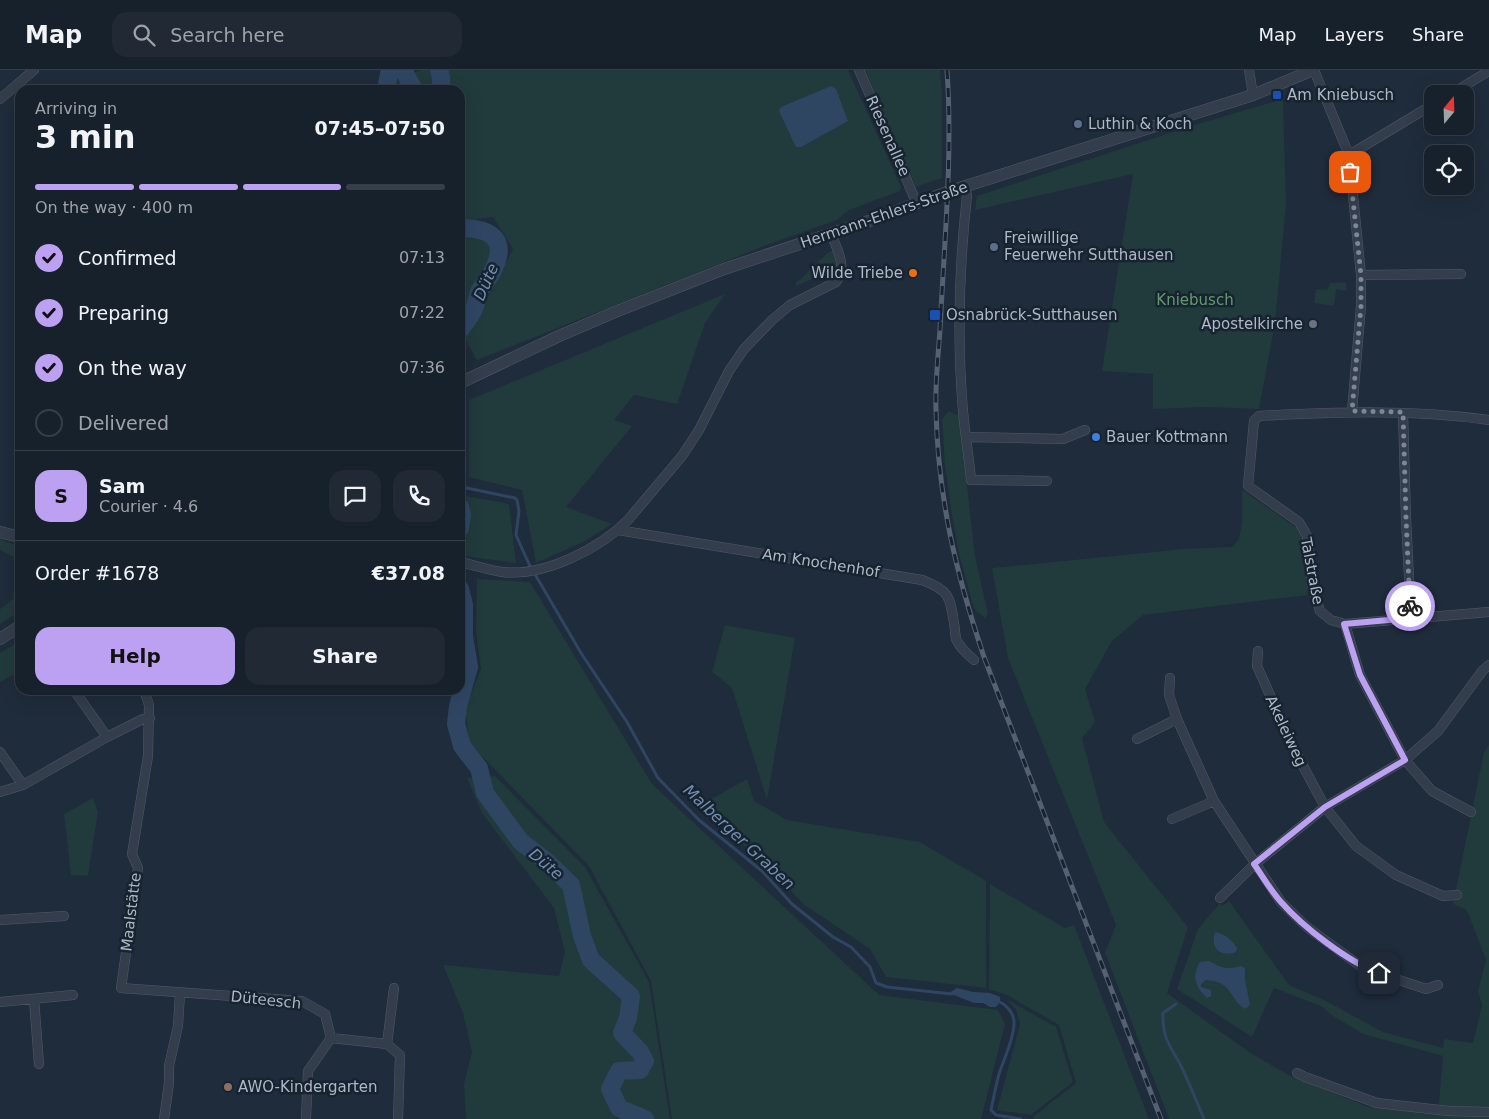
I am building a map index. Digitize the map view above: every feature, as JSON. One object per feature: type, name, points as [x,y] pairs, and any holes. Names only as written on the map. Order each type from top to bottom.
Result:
[{"type":"street","points":[[16,85],[34,70]]},
{"type":"street","name":"Riesenallee","points":[[859,70],[916,202]]},
{"type":"street","points":[[1250,70],[1253,95]]},
{"type":"street","points":[[1314,70],[1349,155],[1361,275],[1361,321],[1352,411],[1403,412],[1489,420]]},
{"type":"street","name":"Hermann-Ehlers-Straße","points":[[465,380],[624,308],[724,270],[832,234],[916,202],[1253,95],[1314,70]]},
{"type":"street","points":[[1466,85],[1489,71]]},
{"type":"street","points":[[0,99],[15,86]]},
{"type":"street","points":[[1349,155],[1424,110]]},
{"type":"street","points":[[965,186],[968,196],[962,259],[960,319],[963,410],[971,480],[1047,482]]},
{"type":"street","points":[[465,563],[501,572],[538,570],[587,549],[618,530],[682,456],[699,430],[729,371],[744,349],[772,320],[790,305],[836,282],[840,277],[842,263],[832,234]]},
{"type":"street","points":[[1361,275],[1461,274]]},
{"type":"street","name":"Talstraße","points":[[1344,624],[1331,620],[1320,611],[1312,586],[1306,536],[1299,522],[1248,486],[1254,421],[1259,416],[1352,411]]},
{"type":"street","points":[[1403,412],[1411,618]]},
{"type":"street","points":[[966,437],[1063,439],[1085,430]]},
{"type":"street","name":"Am Knochenhof","points":[[618,530],[922,580],[938,586],[947,594],[952,605],[956,638],[962,648],[974,660]]},
{"type":"street","points":[[0,532],[15,536]]},
{"type":"street","points":[[1471,812],[1432,791],[1405,760],[1360,675],[1344,624],[1489,612]]},
{"type":"street","points":[[0,639],[15,629]]},
{"type":"street","name":"Akeleiweg","points":[[1258,651],[1257,666],[1295,751],[1325,807],[1356,846],[1396,875],[1443,896],[1457,895]]},
{"type":"street","points":[[1220,898],[1254,864],[1325,807],[1405,760],[1438,731],[1483,670],[1489,665]]},
{"type":"street","points":[[1170,678],[1169,695],[1177,719],[1214,801],[1281,902],[1307,928],[1363,968],[1426,989],[1438,985]]},
{"type":"street","points":[[78,695],[107,737]]},
{"type":"street","name":"Maalstätte","points":[[146,695],[150,718],[148,756],[132,854],[138,868],[121,988],[180,992]]},
{"type":"street","points":[[0,792],[24,786],[107,737],[143,719],[150,718]]},
{"type":"street","points":[[1137,739],[1177,719]]},
{"type":"street","points":[[0,752],[24,786]]},
{"type":"street","points":[[1172,818],[1214,801]]},
{"type":"street","points":[[0,920],[64,916]]},
{"type":"street","points":[[387,1044],[394,988]]},
{"type":"street","points":[[164,1119],[169,1083],[169,1066],[178,1026],[180,992]]},
{"type":"street","name":"Düteesch","points":[[180,992],[302,1001],[325,1014],[331,1038]]},
{"type":"street","points":[[0,1002],[72,995]]},
{"type":"street","points":[[34,999],[39,1064]]},
{"type":"street","points":[[306,1119],[308,1070],[331,1038],[387,1044],[400,1055],[398,1119]]},
{"type":"street","points":[[1297,1073],[1376,1103],[1449,1111],[1489,1112]]},
{"type":"green space","points":[[421,70],[848,70],[901,187],[900,191],[849,210],[837,220],[764,246],[477,360],[465,339],[513,249],[493,217],[465,220],[465,85],[396,85],[398,79]]},
{"type":"green space","points":[[865,70],[940,70],[942,94],[942,178],[916,187]]},
{"type":"green space","name":"Kniebusch","points":[[1283,99],[1286,204],[1275,323],[1259,409],[1206,407],[1153,409],[1153,374],[1102,371],[1133,174],[975,210],[977,196],[1188,127]]},
{"type":"green space","points":[[465,236],[481,237],[490,244],[491,255],[465,304]]},
{"type":"green space","points":[[833,250],[838,267],[833,277],[829,280],[826,273],[796,286],[795,283]]},
{"type":"green space","points":[[1346,282],[1346,291],[1336,289],[1334,306],[1314,303],[1316,289],[1327,290],[1330,283]]},
{"type":"green space","points":[[725,294],[705,323],[677,404],[634,395],[614,420],[632,426],[566,507],[612,524],[583,542],[536,563],[522,490],[469,477],[469,400]]},
{"type":"green space","points":[[949,411],[959,416],[975,556],[988,614],[985,618],[976,611],[972,602],[959,554],[951,509],[945,465],[942,419]]},
{"type":"green space","points":[[1242,490],[1296,527],[1302,538],[1308,595],[1143,615],[1112,641],[1085,689],[1095,722],[1082,738],[1104,822],[1188,927],[1167,993],[1249,1052],[1292,1077],[1369,1107],[1438,1114],[1443,1056],[1363,1034],[1333,1016],[1321,1006],[1274,988],[1252,1037],[1177,989],[1198,929],[1220,903],[1222,906],[1229,901],[1289,985],[1326,1001],[1383,1032],[1443,1048],[1444,1039],[1473,1043],[1482,1005],[1478,991],[1486,960],[1467,910],[1453,904],[1484,752],[1489,745],[1489,1119],[1169,1119],[1105,953],[1116,925],[1008,658],[992,568],[1184,549],[1232,547],[1239,539],[1242,523]]},
{"type":"green space","points":[[466,496],[509,504],[516,563],[465,556],[469,515]]},
{"type":"green space","points":[[0,539],[15,545],[15,558],[0,550]]},
{"type":"green space","points":[[477,579],[530,582],[652,784],[879,995],[998,1010],[1005,1024],[981,1119],[672,1119],[651,981],[589,866],[469,743],[465,708],[481,669],[476,632]]},
{"type":"green space","points":[[15,598],[15,614],[0,624],[0,609]]},
{"type":"green space","points":[[725,625],[795,638],[767,800],[732,688],[712,672]]},
{"type":"green space","points":[[15,644],[15,674],[0,682],[0,653]]},
{"type":"green space","points":[[495,776],[585,867],[649,982],[670,1119],[466,1119],[464,1084],[472,1052],[463,1013],[443,965],[559,976],[565,952],[554,908],[482,813],[467,778]]},
{"type":"green space","points":[[747,779],[754,801],[787,820],[920,842],[986,881],[986,988],[886,977],[870,949],[803,904],[768,865],[697,807]]},
{"type":"green space","points":[[93,798],[98,812],[88,876],[71,875],[64,814]]},
{"type":"green space","points":[[990,884],[1065,928],[1074,925],[1149,1119],[1034,1119],[1034,1116],[1076,1083],[1059,1025],[1007,995],[989,989]]},
{"type":"green space","points":[[1006,999],[1056,1027],[1073,1082],[1031,1115],[997,1110],[1020,1024],[1016,1009]]},
{"type":"water","points":[[831,86],[836,89],[848,121],[801,147],[796,147],[779,111],[781,107]]},
{"type":"water","points":[[1215,932],[1231,940],[1237,948],[1236,952],[1225,953],[1218,950],[1214,943]]},
{"type":"water","points":[[1209,961],[1224,968],[1241,966],[1245,968],[1245,980],[1250,1005],[1245,1009],[1226,987],[1215,981],[1206,980],[1201,984],[1201,987],[1211,990],[1211,996],[1207,998],[1203,994],[1195,977],[1200,962]]},
{"type":"water","points":[[957,988],[973,992],[990,993],[1000,997],[1000,1002],[996,1007],[990,1007],[983,1003],[974,1003],[949,993]]},
{"type":"waterway","name":"Düte","points":[[387,85],[389,74],[394,70]]},
{"type":"waterway","name":"Düte","points":[[402,70],[411,85]]},
{"type":"waterway","name":"Düte","points":[[439,70],[441,85]]},
{"type":"waterway","name":"Düte","points":[[465,228],[489,233],[498,244],[499,252],[492,272],[479,292],[473,311],[465,323]]},
{"type":"waterway","name":"Malberger Graben","points":[[465,488],[517,500],[519,511],[516,535],[529,564],[581,653],[627,722],[658,778],[699,820],[762,871],[792,904],[833,937],[851,947],[870,967],[876,983],[887,987],[952,994]]},
{"type":"waterway","name":"Düte","points":[[465,642],[469,667],[465,681]]},
{"type":"waterway","name":"Düte","points":[[461,695],[456,724],[462,746],[479,768],[485,793],[521,842],[546,861],[571,885],[582,936],[591,960],[631,996],[628,1018],[622,1033],[640,1052],[645,1061],[640,1070],[619,1071],[610,1089],[619,1108],[645,1119]]},
{"type":"waterway","name":"Malberger Graben","points":[[998,1001],[1010,1010],[1014,1025],[991,1110],[996,1115],[1021,1119]]},
{"type":"waterway","points":[[1176,1004],[1163,1013],[1164,1030],[1204,1119]]},
{"type":"railway","points":[[947,70],[949,135],[946,233],[936,400],[940,474],[950,535],[965,595],[984,657],[1161,1119]]},
{"type":"way so far","points":[[1350,172],[1361,275],[1361,321],[1352,411],[1403,412],[1410,606]]},
{"type":"place","name":"Am Kniebusch","points":[[1277,95]]},
{"type":"place","name":"Luthin & Koch","points":[[1078,124]]},
{"type":"place","name":"Freiwillige Feuerwehr Sutthausen","points":[[994,247]]},
{"type":"place","name":"Wilde Triebe","points":[[913,273]]},
{"type":"place","name":"Osnabrück-Sutthausen","points":[[935,315]]},
{"type":"place","name":"Apostelkirche","points":[[1313,324]]},
{"type":"place","name":"Bauer Kottmann","points":[[1096,437]]},
{"type":"place","name":"AWO-Kindergarten","points":[[228,1087]]},
{"type":"route","points":[[1379,973],[1363,968],[1307,928],[1281,902],[1254,864],[1325,807],[1405,760],[1360,675],[1344,624],[1411,618],[1410,606]]}]
